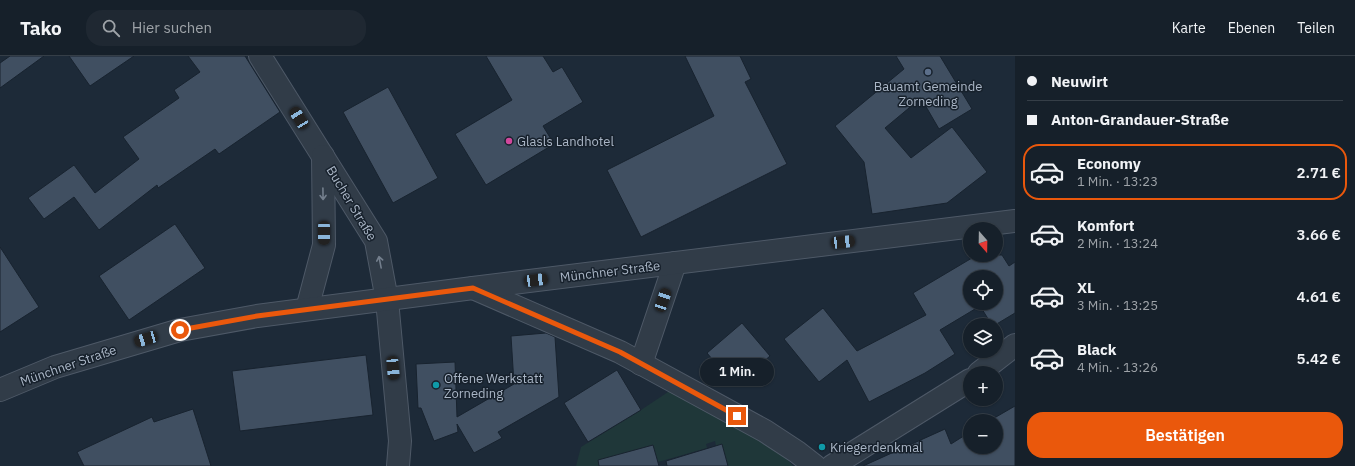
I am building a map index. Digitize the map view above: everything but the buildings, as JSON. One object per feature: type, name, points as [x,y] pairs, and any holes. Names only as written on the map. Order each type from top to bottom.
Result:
[{"type":"street","name":"Bucher Straße","points":[[260,56],[376,241],[387,300],[400,441],[398,466]]},
{"type":"street","name":"Bucher Straße","points":[[307,309],[324,245],[323,155]]},
{"type":"street","name":"Münchner Straße","points":[[0,390],[55,367],[180,330],[307,309],[1015,221]]},
{"type":"street","points":[[641,364],[675,263]]},
{"type":"street","points":[[473,288],[620,352],[765,431],[798,452],[815,466]]},
{"type":"street","points":[[988,366],[1015,345]]},
{"type":"street","points":[[832,466],[963,384]]},
{"type":"green space","points":[[671,390],[731,422],[786,458],[793,466],[728,466],[716,446],[715,441],[706,444],[707,448],[658,462],[652,445],[631,451],[635,466],[576,466],[581,447]]},
{"type":"place","name":"Bauamt Gemeinde Zorneding","points":[[928,72]]},
{"type":"place","name":"Glasls Landhotel","points":[[509,141]]},
{"type":"place","name":"Offene Werkstatt Zorneding","points":[[436,385]]},
{"type":"place","name":"Kriegerdenkmal","points":[[822,447]]},
{"type":"route","points":[[180,330],[257,316],[473,288],[620,352],[737,416]]}]
